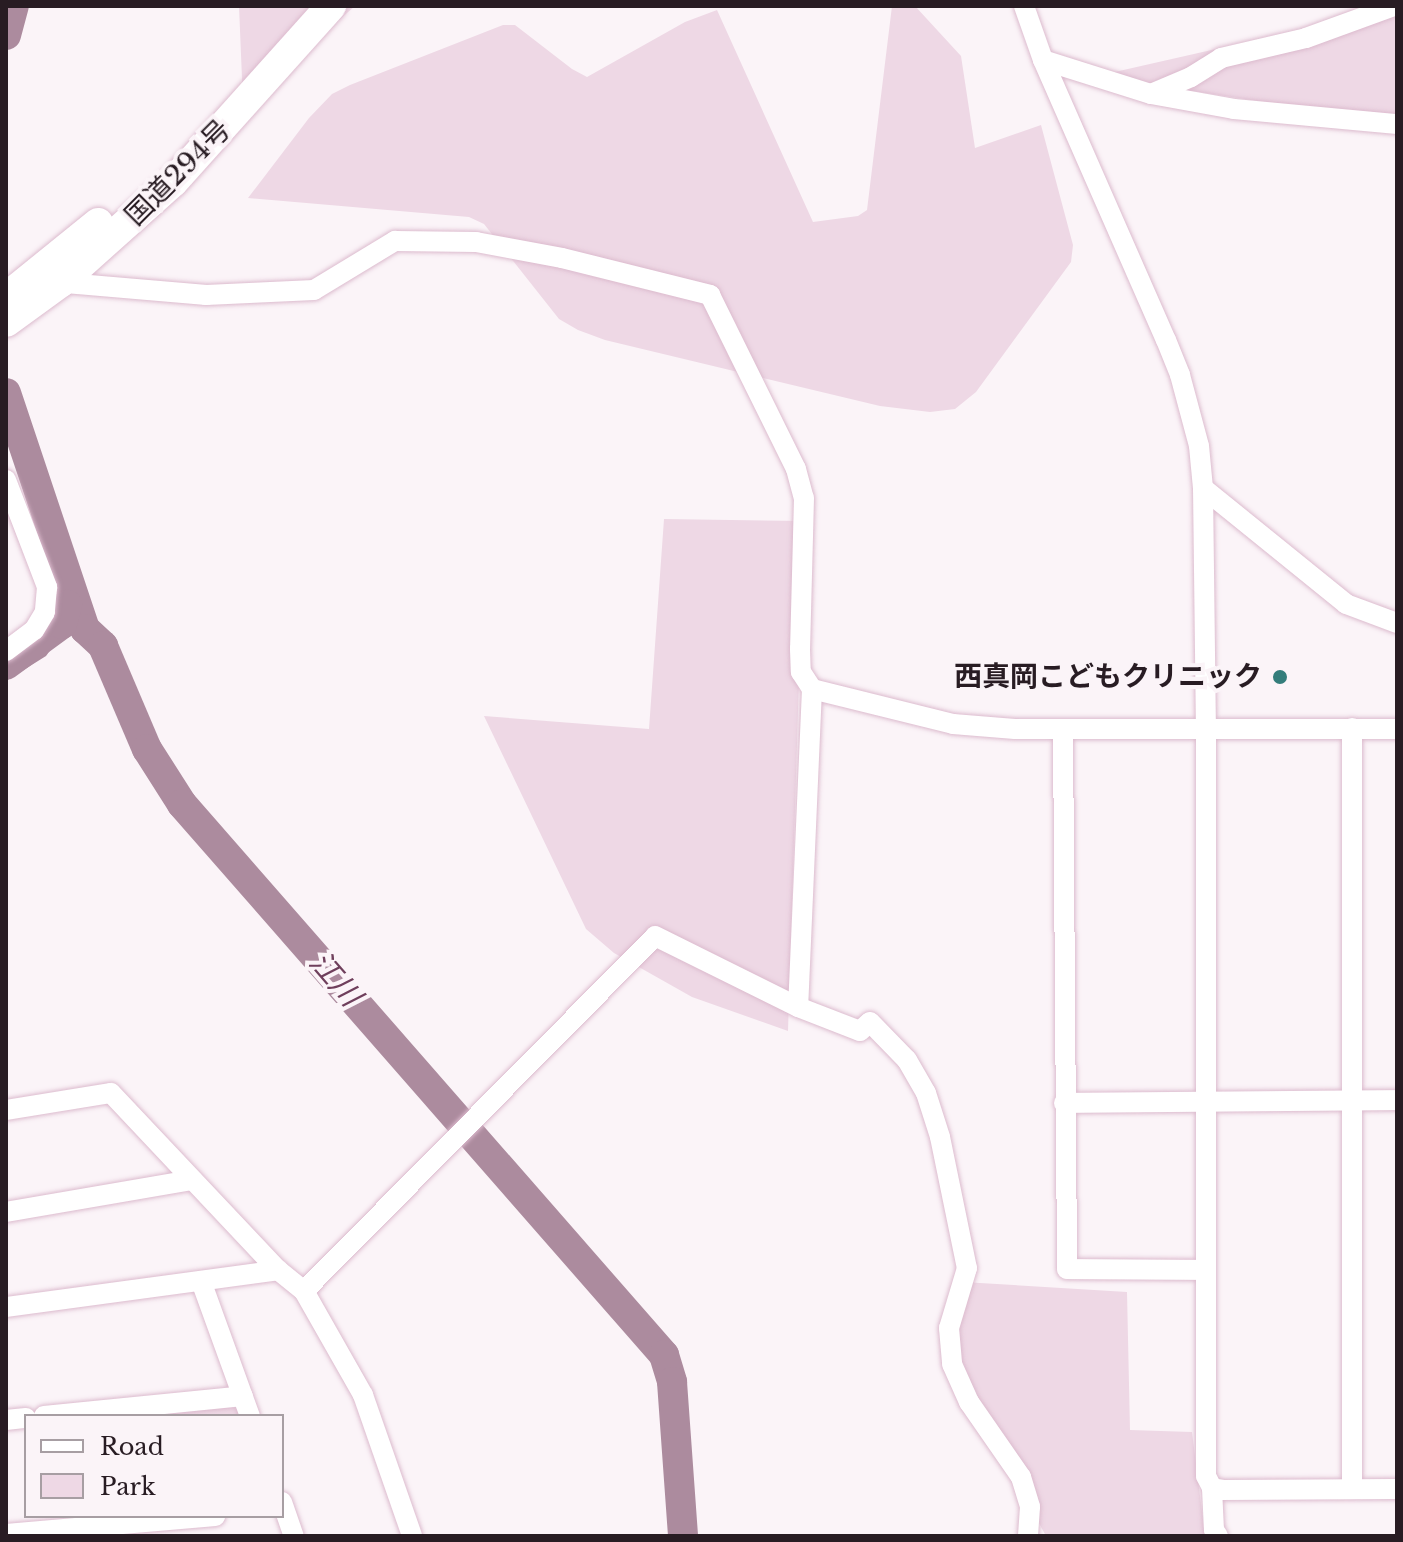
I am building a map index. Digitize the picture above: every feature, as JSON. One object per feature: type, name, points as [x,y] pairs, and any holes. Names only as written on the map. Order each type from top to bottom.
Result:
[{"type":"highway","name":"国道294号","points":[[6,298],[18,279],[160,168],[265,56],[305,6]]},
{"type":"highway","name":"国道294号","points":[[6,322],[61,282],[191,164],[331,6]]},
{"type":"street","points":[[1024,6],[1043,60],[1180,375],[1199,446],[1203,488],[1209,1102],[1206,1476],[1212,1488],[1214,1530],[1218,1536]]},
{"type":"street","points":[[1151,94],[1191,77],[1221,58],[1306,38],[1394,6]]},
{"type":"street","points":[[1043,60],[1151,94],[1234,109],[1397,124]]},
{"type":"street","points":[[18,279],[206,295],[314,290],[395,241],[476,242],[562,258],[710,295],[796,469],[804,498],[800,649],[801,672],[812,689],[798,1007]]},
{"type":"street","points":[[6,480],[47,587],[45,612],[34,630],[6,651]]},
{"type":"street","points":[[1203,488],[1346,604],[1397,623]]},
{"type":"street","points":[[812,689],[953,724],[1063,730],[1397,729]]},
{"type":"street","points":[[1352,728],[1352,1489]]},
{"type":"street","points":[[1063,730],[1067,1269],[1206,1270]]},
{"type":"street","points":[[304,1291],[655,936],[798,1007],[860,1031],[870,1022],[907,1060],[926,1093],[940,1137],[967,1268],[949,1328],[952,1364],[969,1402],[1021,1477],[1030,1507],[1028,1536]]},
{"type":"street","points":[[6,1110],[111,1093],[278,1270],[304,1291],[363,1395],[412,1536]]},
{"type":"street","points":[[1064,1103],[1397,1100]]},
{"type":"street","points":[[6,1212],[191,1180]]},
{"type":"street","points":[[6,1307],[278,1270]]},
{"type":"street","points":[[201,1281],[249,1414]]},
{"type":"street","points":[[64,1414],[243,1396]]},
{"type":"street","points":[[1212,1488],[1397,1489]]},
{"type":"street","points":[[284,1510],[294,1536]]},
{"type":"street","points":[[6,1534],[192,1518]]},
{"type":"green space","points":[[239,6],[355,6],[243,103]]},
{"type":"green space","points":[[892,6],[915,6],[961,56],[975,148],[1041,125],[1073,245],[1071,262],[976,392],[955,409],[930,412],[880,406],[605,340],[578,330],[559,319],[484,224],[469,217],[248,198],[309,118],[332,94],[350,85],[503,25],[515,25],[587,77],[685,22],[717,10],[813,222],[858,216],[867,210]]},
{"type":"green space","points":[[1397,8],[1397,129],[1297,107],[1097,76]]},
{"type":"green space","points":[[664,519],[804,521],[788,1031],[692,997],[614,953],[586,929],[484,716],[649,729]]},
{"type":"green space","points":[[963,1282],[1127,1292],[1130,1430],[1192,1432],[1205,1536],[1046,1536],[952,1364]]},
{"type":"green space","points":[[228,1405],[243,1414],[145,1414]]},
{"type":"shaded area","points":[[58,586],[71,622],[46,656],[6,681],[6,660],[27,653],[41,642],[52,622]]},
{"type":"waterway","name":"江川","points":[[6,35],[14,6]]},
{"type":"waterway","name":"江川","points":[[6,393],[85,629],[103,646],[147,749],[182,804],[664,1355],[672,1382],[683,1536]]},
{"type":"waterway","points":[[6,665],[62,624],[67,605]]},
{"type":"place","name":"西真岡こどもクリニック","points":[[1280,677]]}]
